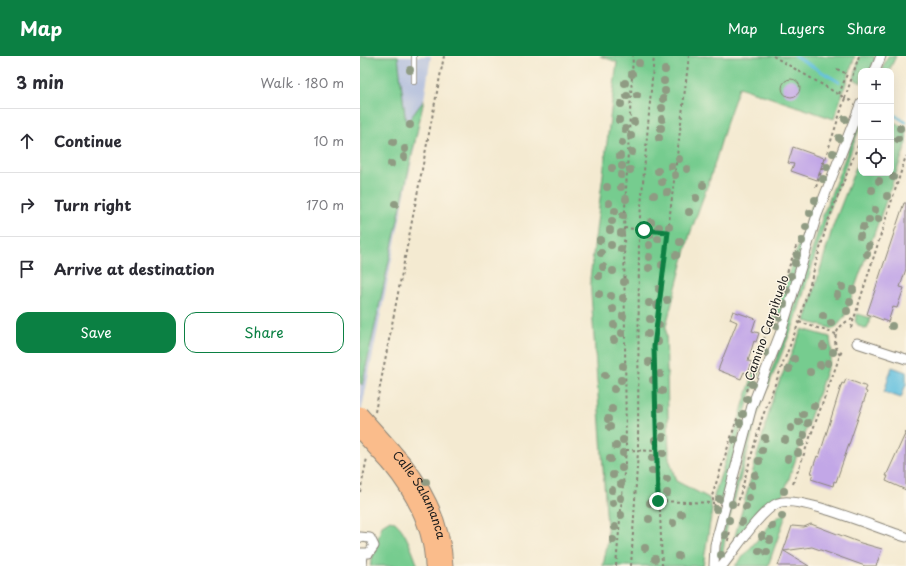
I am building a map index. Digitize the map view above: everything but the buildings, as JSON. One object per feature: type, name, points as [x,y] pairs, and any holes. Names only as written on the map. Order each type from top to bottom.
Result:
[{"type":"main road","name":"Calle Salamanca","points":[[367,415],[417,502],[424,518],[430,536],[433,566]]},
{"type":"main road","name":"Calle Salamanca","points":[[360,431],[392,457],[404,463],[426,494],[439,529],[445,566]]},
{"type":"street","points":[[876,68],[881,56]]},
{"type":"street","name":"Camino Carpihuelo","points":[[714,566],[715,545],[752,406],[782,329],[817,215],[858,103]]},
{"type":"street","points":[[857,343],[906,359]]},
{"type":"street","points":[[722,566],[766,511],[778,503],[790,500],[808,504],[906,537]]},
{"type":"street","points":[[360,537],[367,536],[374,543],[372,552],[361,554],[362,566]]},
{"type":"lane","points":[[414,56],[414,82]]},
{"type":"path","points":[[367,415],[444,56]]},
{"type":"path","points":[[616,566],[626,450],[624,228],[633,56]]},
{"type":"path","points":[[630,566],[638,451],[639,229],[654,56]]},
{"type":"path","points":[[662,566],[658,501],[654,347],[689,56]]},
{"type":"path","points":[[773,56],[845,98],[858,103]]},
{"type":"path","points":[[814,192],[859,56]]},
{"type":"path","points":[[837,69],[847,74],[839,94]]},
{"type":"path","points":[[736,507],[766,405],[799,322],[828,221],[860,140]]},
{"type":"path","points":[[851,328],[906,156]]},
{"type":"path","points":[[624,228],[668,232]]},
{"type":"path","points":[[744,398],[797,243]]},
{"type":"path","points":[[840,355],[835,347],[836,334],[844,323],[853,319]]},
{"type":"path","points":[[799,322],[836,334]]},
{"type":"path","points":[[793,484],[842,350]]},
{"type":"path","points":[[716,510],[712,496],[739,413]]},
{"type":"path","points":[[626,450],[657,452]]},
{"type":"path","points":[[360,492],[368,454]]},
{"type":"path","points":[[658,501],[714,503]]},
{"type":"path","points":[[727,548],[730,529]]},
{"type":"shaded area","points":[[360,56],[431,56],[424,100],[360,418]]},
{"type":"green space","points":[[360,56],[398,56],[406,124],[424,100],[362,385],[360,383]]},
{"type":"green space","points":[[600,56],[855,56],[834,119],[739,87],[711,176],[690,234],[666,326],[669,458],[676,481],[709,498],[712,510],[703,566],[603,566],[608,540],[590,279],[617,62]]},
{"type":"green space","points":[[860,56],[874,56],[875,60],[871,68],[858,68],[858,81],[854,79]]},
{"type":"green space","points":[[888,56],[896,56],[890,68],[882,68]]},
{"type":"green space","points":[[894,122],[906,129],[906,145],[844,318],[834,329],[805,321],[833,226],[858,162],[858,176],[894,176]]},
{"type":"green space","points":[[858,124],[858,132],[827,217],[795,321],[759,409],[727,528],[722,558],[719,560],[720,547],[725,525],[757,406],[787,331],[823,215]]},
{"type":"green space","points":[[815,197],[818,198],[780,321],[773,318]]},
{"type":"green space","points":[[857,314],[871,318],[867,329],[859,326],[855,321]]},
{"type":"green space","points":[[802,329],[830,337],[832,354],[783,496],[775,499],[761,509],[733,543],[774,394]]},
{"type":"green space","points":[[756,365],[761,367],[748,402],[721,503],[717,503],[714,496]]},
{"type":"green space","points":[[787,512],[768,566],[735,566],[775,519]]},
{"type":"green space","points":[[390,520],[395,522],[404,533],[418,566],[370,566],[382,525]]},
{"type":"water","points":[[892,367],[906,372],[906,384],[901,398],[884,392]]},
{"type":"waterway","points":[[795,56],[839,82]]},
{"type":"waterway","points":[[894,115],[906,122]]},
{"type":"route","points":[[644,230],[668,232],[654,347],[658,501]]}]
